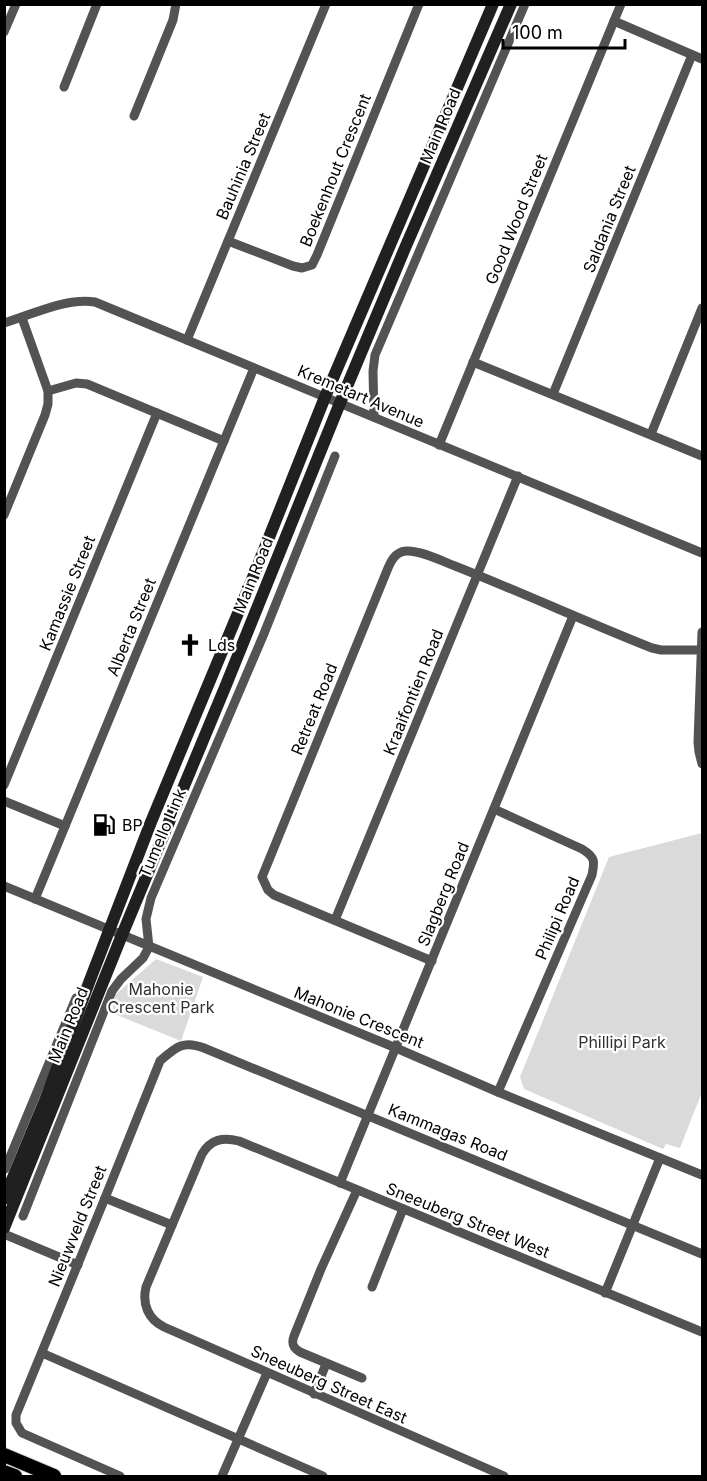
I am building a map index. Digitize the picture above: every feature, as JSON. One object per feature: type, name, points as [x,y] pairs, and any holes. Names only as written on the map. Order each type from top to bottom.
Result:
[{"type":"main road","name":"Main Road","points":[[4,1199],[12,1172],[52,1080],[151,822],[325,397],[493,4]]},
{"type":"main road","name":"Main Road","points":[[4,1228],[12,1172],[122,935],[340,403],[511,4]]},
{"type":"main road","points":[[4,1455],[54,1476]]},
{"type":"main road","points":[[4,1472],[15,1476]]},
{"type":"street","points":[[4,32],[16,4]]},
{"type":"street","points":[[64,87],[97,4]]},
{"type":"street","points":[[134,116],[173,20],[176,4]]},
{"type":"street","name":"Bauhinia Street","points":[[188,340],[326,4]]},
{"type":"street","name":"Boekenhout Crescent","points":[[228,241],[293,266],[302,268],[312,265],[419,4]]},
{"type":"street","points":[[374,417],[375,355],[525,4]]},
{"type":"street","name":"Good Wood Street","points":[[439,445],[621,4]]},
{"type":"street","points":[[614,21],[702,59]]},
{"type":"street","name":"Saldania Street","points":[[553,394],[692,55]]},
{"type":"street","name":"Kremetart Avenue","points":[[4,323],[77,301],[87,300],[107,306],[702,553]]},
{"type":"street","points":[[651,434],[702,308]]},
{"type":"street","points":[[4,515],[48,404],[48,391],[22,318]]},
{"type":"street","points":[[473,362],[702,456]]},
{"type":"street","name":"Alberta Street","points":[[35,899],[254,368]]},
{"type":"street","points":[[48,391],[76,383],[87,384],[224,441]]},
{"type":"street","name":"Kamassie Street","points":[[4,784],[156,413]]},
{"type":"street","name":"Tumello Link","points":[[149,947],[146,919],[151,898],[263,636],[335,456]]},
{"type":"street","name":"Kraaifontien Road","points":[[335,920],[518,476]]},
{"type":"street","name":"Retreat Road","points":[[335,920],[274,895],[263,881],[263,873],[386,573],[395,556],[407,550],[418,552],[477,575]]},
{"type":"street","points":[[477,575],[652,648],[701,650]]},
{"type":"street","name":"Slagberg Road","points":[[340,1183],[573,616]]},
{"type":"street","points":[[702,632],[698,742],[702,764]]},
{"type":"street","points":[[4,801],[65,826]]},
{"type":"street","name":"Philipi Road","points":[[494,809],[582,849],[591,854],[594,859],[592,875],[498,1092]]},
{"type":"street","name":"Mahonie Crescent","points":[[4,886],[702,1175]]},
{"type":"street","points":[[335,920],[432,961]]},
{"type":"street","points":[[24,1216],[112,991],[143,958],[149,947]]},
{"type":"street","points":[[12,1172],[76,998]]},
{"type":"street","name":"Kammagas Road","points":[[181,1045],[189,1044],[204,1048],[702,1254]]},
{"type":"street","name":"Nieuwveld Street","points":[[120,1476],[22,1433],[15,1417],[160,1061],[181,1045]]},
{"type":"street","name":"Sneeuberg Street West","points":[[172,1225],[202,1154],[212,1143],[226,1138],[239,1141],[702,1332]]},
{"type":"street","points":[[605,1293],[660,1158]]},
{"type":"street","points":[[357,1190],[321,1269],[292,1345],[296,1350],[362,1378]]},
{"type":"street","points":[[105,1198],[172,1225]]},
{"type":"street","points":[[372,1287],[403,1209]]},
{"type":"street","name":"Sneeuberg Street East","points":[[172,1225],[144,1297],[148,1311],[158,1324],[499,1476]]},
{"type":"street","points":[[4,1234],[78,1265]]},
{"type":"street","points":[[42,1353],[323,1476]]},
{"type":"street","points":[[314,1394],[326,1364]]},
{"type":"street","points":[[222,1476],[267,1373]]},
{"type":"green space","name":"Phillipi Park","points":[[702,833],[702,1092],[680,1148],[666,1144],[663,1149],[524,1089],[520,1077],[609,857]]},
{"type":"green space","name":"Mahonie Crescent Park","points":[[156,959],[203,977],[181,1041],[112,1013],[115,995]]},
{"type":"place","name":"Lds","points":[[190,645]]},
{"type":"place","name":"BP","points":[[104,825]]}]
